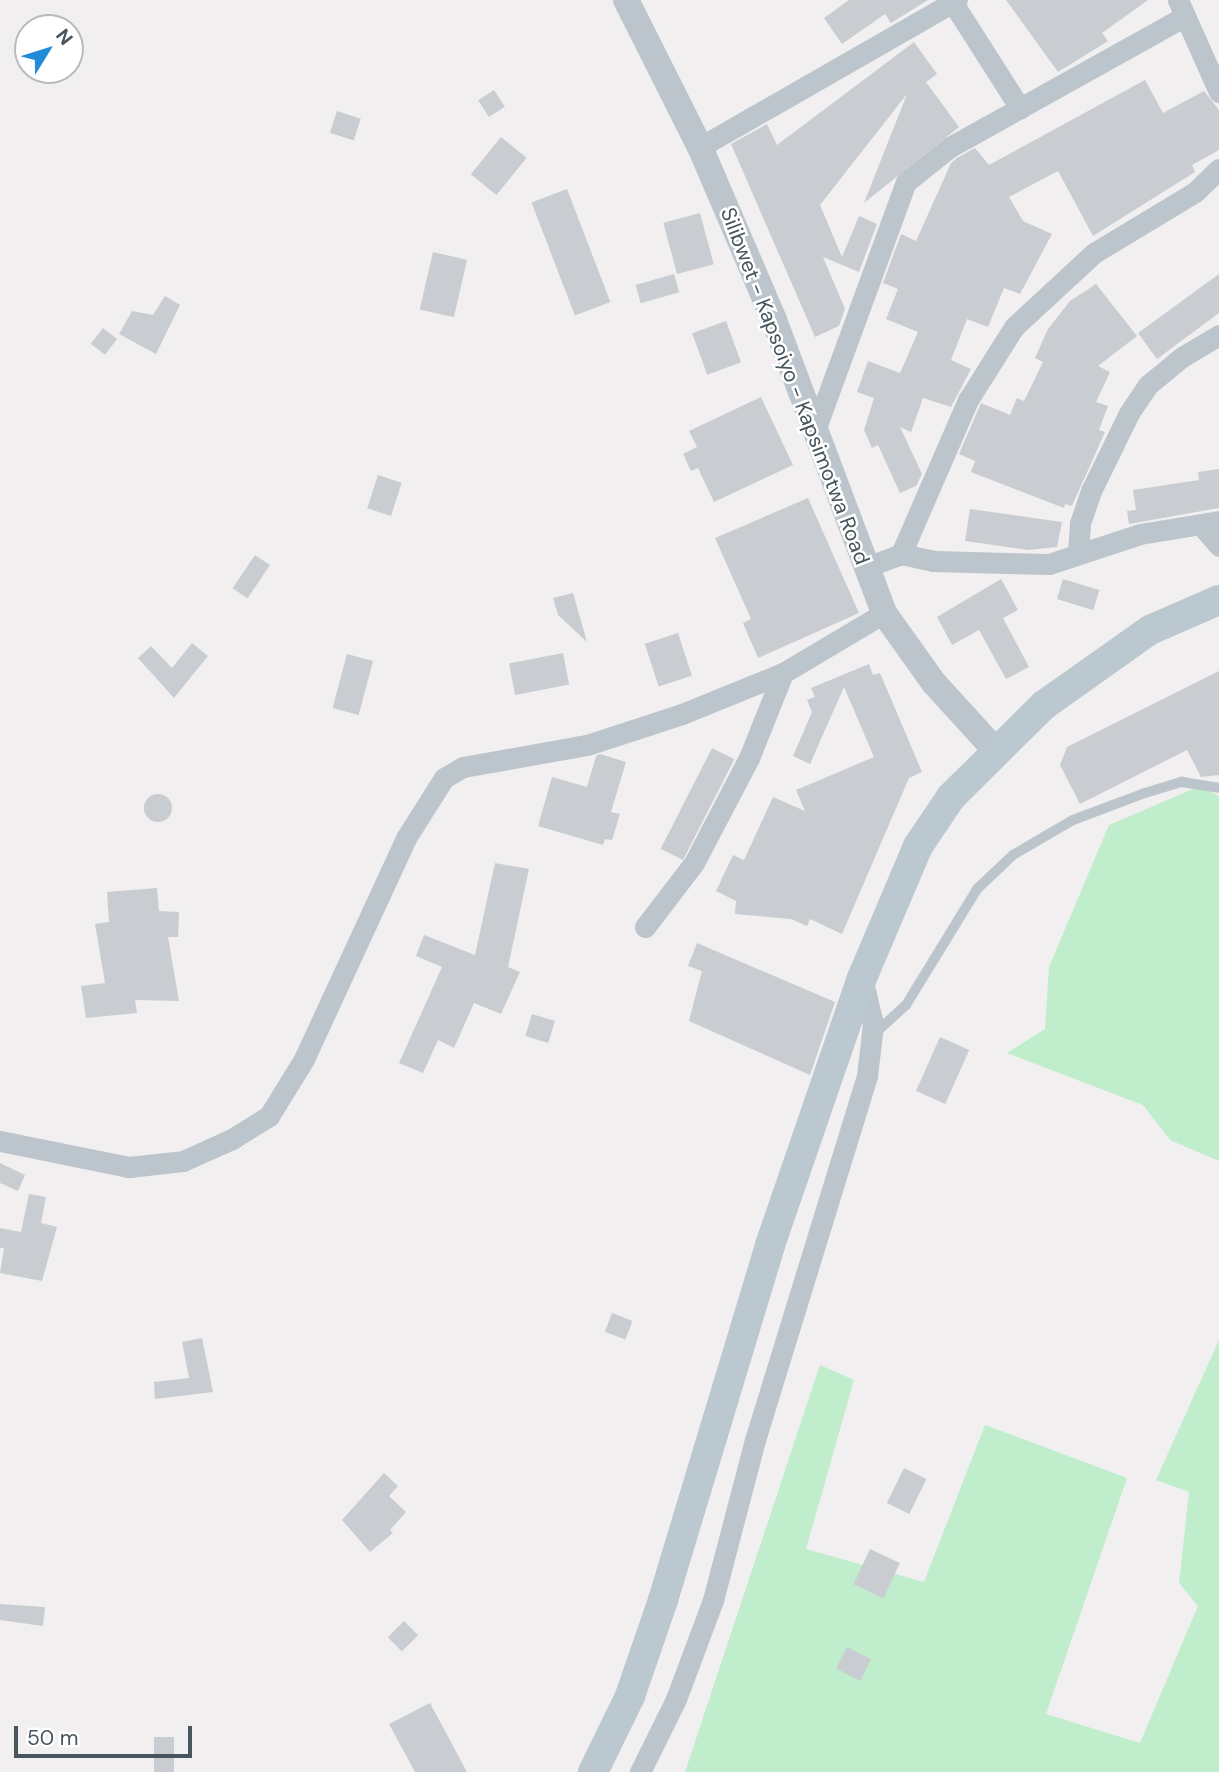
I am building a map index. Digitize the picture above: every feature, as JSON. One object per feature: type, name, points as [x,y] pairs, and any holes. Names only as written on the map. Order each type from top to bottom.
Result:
[{"type":"main road","points":[[593,1772],[630,1696],[663,1600],[771,1245],[862,978],[918,846],[951,797],[996,751],[1102,661],[1150,630],[1219,600]]},
{"type":"street","name":"Silibwet - Kapsoiyo - Kapsimotwa Road","points":[[626,0],[700,146],[774,320],[814,433],[884,613],[934,683],[996,751]]},
{"type":"street","points":[[700,146],[955,2],[1020,108]]},
{"type":"street","points":[[814,433],[906,182],[950,147],[1020,108],[1181,9],[1219,92]]},
{"type":"street","points":[[901,554],[968,400],[1014,327],[1094,253],[1195,192],[1219,169]]},
{"type":"street","points":[[1078,553],[1080,523],[1092,489],[1129,412],[1148,385],[1182,357],[1219,335]]},
{"type":"street","points":[[866,567],[901,554],[1012,565],[1049,564],[1140,534],[1210,523],[1219,546]]},
{"type":"street","points":[[0,1141],[129,1167],[183,1161],[232,1139],[269,1116],[304,1059],[406,838],[444,778],[463,767],[587,745],[783,673],[884,613]]},
{"type":"street","points":[[645,927],[694,863],[749,758],[783,673]]},
{"type":"street","points":[[640,1772],[676,1699],[713,1601],[755,1440],[867,1076],[873,1035],[869,998],[862,978]]},
{"type":"lane","points":[[873,1035],[906,1005],[977,889],[1013,855],[1073,820],[1145,793],[1182,782],[1219,788]]},
{"type":"green space","points":[[1200,786],[1219,796],[1219,1161],[1170,1140],[1143,1105],[1007,1053],[1045,1029],[1049,967],[1109,825]]},
{"type":"green space","points":[[1219,1340],[1219,1772],[685,1772],[820,1365],[854,1380],[806,1549],[924,1582],[985,1425],[1127,1478],[1046,1714],[1140,1743],[1198,1606],[1179,1583],[1189,1492],[1156,1480]]},
{"type":"building","points":[[849,0],[928,0],[891,23],[885,14],[842,44],[824,18]]},
{"type":"building","points":[[1006,0],[1148,0],[1102,33],[1108,41],[1058,72]]},
{"type":"building","points":[[914,42],[937,74],[926,82],[959,127],[864,203],[907,94],[820,205],[842,257],[859,216],[877,224],[859,272],[823,257],[845,309],[839,326],[815,337],[731,144],[767,124],[777,145]]},
{"type":"building","points":[[1145,80],[1163,113],[1204,91],[1219,110],[1219,150],[1192,165],[1195,172],[1093,236],[1058,171],[1009,197],[1023,221],[1052,234],[1020,294],[1004,288],[988,327],[967,319],[951,360],[971,369],[951,407],[923,398],[911,432],[900,427],[922,474],[916,486],[900,493],[878,445],[872,448],[864,430],[874,398],[857,392],[868,361],[900,373],[918,332],[886,319],[898,289],[883,283],[901,234],[916,241],[951,163],[957,158],[975,148],[989,165]]},
{"type":"building","points":[[494,90],[505,107],[489,117],[478,100]]},
{"type":"building","points":[[337,111],[361,119],[354,141],[330,133]]},
{"type":"building","points":[[501,137],[527,158],[496,195],[471,174]]},
{"type":"building","points":[[567,189],[610,302],[575,316],[532,203]]},
{"type":"building","points":[[700,213],[714,264],[677,274],[663,223]]},
{"type":"building","points":[[433,252],[467,260],[454,317],[420,309]]},
{"type":"building","points":[[674,274],[679,292],[641,303],[636,285]]},
{"type":"building","points":[[1219,274],[1219,313],[1157,359],[1138,333]]},
{"type":"building","points":[[1096,284],[1137,336],[1098,366],[1110,372],[1096,402],[1108,406],[1099,430],[1105,432],[1072,506],[1065,504],[1064,508],[971,472],[975,461],[959,454],[981,403],[1010,415],[1017,398],[1024,401],[1043,362],[1035,358],[1048,329],[1070,301]]},
{"type":"building","points":[[165,296],[180,305],[156,354],[119,334],[132,311],[153,315]]},
{"type":"building","points":[[726,321],[741,362],[707,375],[692,333]]},
{"type":"building","points":[[103,328],[117,339],[105,355],[91,344]]},
{"type":"building","points":[[761,397],[793,465],[714,502],[698,468],[691,471],[683,454],[697,447],[689,431]]},
{"type":"building","points":[[1219,469],[1219,508],[1129,524],[1127,511],[1136,510],[1133,490],[1199,480],[1198,472]]},
{"type":"building","points":[[378,475],[402,483],[391,516],[367,508]]},
{"type":"building","points":[[808,498],[859,613],[758,658],[743,623],[751,619],[715,538]]},
{"type":"building","points":[[970,509],[1062,522],[1057,547],[1028,550],[965,541]]},
{"type":"building","points":[[255,555],[270,565],[248,598],[233,588]]},
{"type":"building","points":[[1001,579],[1018,610],[1003,618],[1029,667],[1006,679],[979,630],[952,645],[937,617]]},
{"type":"building","points":[[1063,579],[1099,590],[1093,610],[1057,599]]},
{"type":"building","points":[[573,593],[587,642],[558,615],[553,598]]},
{"type":"building","points":[[678,633],[692,676],[659,687],[645,644]]},
{"type":"building","points":[[192,643],[208,656],[174,698],[138,658],[151,646],[172,668]]},
{"type":"building","points":[[563,653],[569,684],[515,695],[509,663]]},
{"type":"building","points":[[347,654],[373,661],[359,715],[333,708]]},
{"type":"building","points":[[869,664],[873,675],[880,673],[922,772],[909,778],[842,934],[810,919],[807,926],[791,919],[735,914],[736,901],[716,891],[733,855],[744,860],[773,797],[805,811],[796,790],[874,757],[844,687],[810,764],[793,756],[812,712],[807,700],[815,697],[811,688]]},
{"type":"building","points":[[1219,671],[1219,775],[1201,777],[1187,750],[1080,804],[1060,765],[1067,747]]},
{"type":"building","points":[[712,748],[734,759],[683,860],[661,849]]},
{"type":"building","points":[[600,754],[626,762],[611,812],[620,814],[612,840],[605,839],[603,845],[538,826],[552,777],[587,787],[596,756]]},
{"type":"building","points":[[158,794],[168,798],[172,808],[168,818],[158,822],[148,818],[144,808],[148,798]]},
{"type":"building","points":[[495,863],[529,869],[508,967],[520,972],[501,1014],[474,1003],[454,1048],[438,1040],[423,1073],[399,1063],[442,967],[416,956],[424,935],[475,955]]},
{"type":"building","points":[[157,888],[159,911],[179,912],[178,937],[168,937],[179,1001],[135,1000],[137,1013],[86,1018],[81,986],[105,983],[95,924],[109,922],[107,892]]},
{"type":"building","points":[[697,943],[835,1002],[810,1075],[689,1021],[702,971],[688,966]]},
{"type":"building","points":[[532,1014],[555,1021],[548,1043],[525,1036]]},
{"type":"building","points":[[940,1037],[969,1050],[945,1104],[916,1091]]},
{"type":"building","points":[[0,1163],[25,1175],[18,1191],[0,1183]]},
{"type":"building","points":[[29,1194],[46,1197],[41,1223],[57,1227],[42,1281],[0,1273],[4,1248],[0,1248],[0,1228],[21,1232]]},
{"type":"building","points":[[612,1313],[633,1321],[625,1340],[605,1332]]},
{"type":"building","points":[[202,1338],[213,1392],[155,1399],[154,1382],[189,1378],[182,1342]]},
{"type":"building","points":[[904,1468],[926,1479],[909,1514],[887,1503]]},
{"type":"building","points":[[384,1473],[398,1486],[389,1496],[406,1512],[390,1530],[393,1533],[370,1552],[342,1520]]},
{"type":"building","points":[[870,1549],[900,1563],[883,1598],[854,1584]]},
{"type":"building","points":[[0,1604],[45,1607],[43,1626],[0,1620]]},
{"type":"building","points":[[404,1621],[418,1635],[402,1651],[388,1637]]},
{"type":"building","points":[[847,1647],[871,1659],[860,1681],[836,1668]]},
{"type":"building","points":[[430,1703],[467,1772],[415,1772],[389,1724]]},
{"type":"building","points":[[154,1737],[174,1737],[174,1772],[154,1772]]}]
